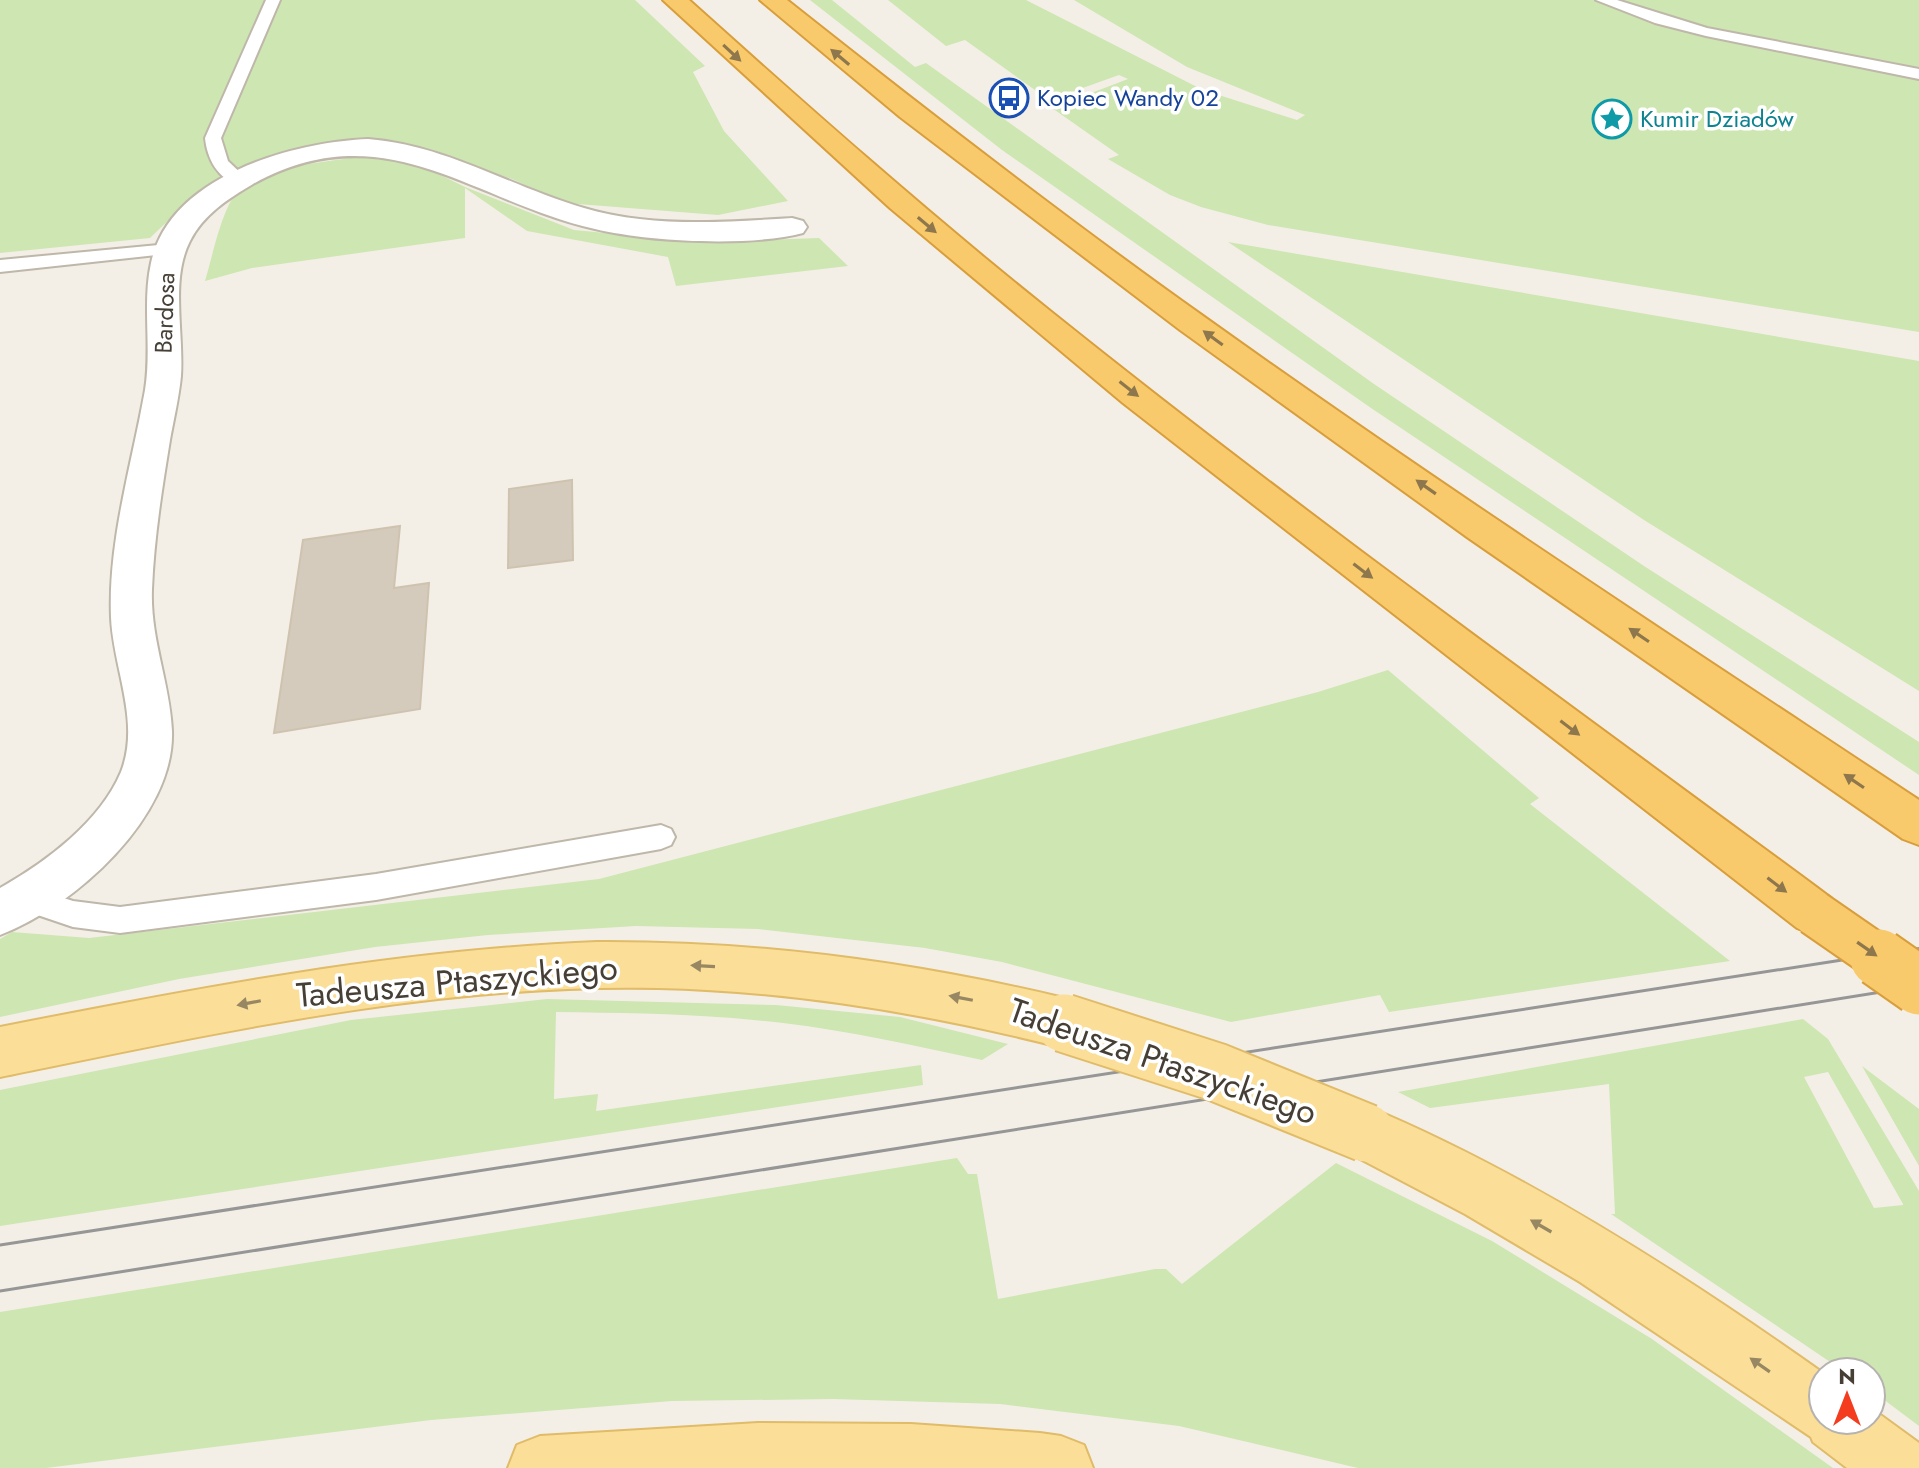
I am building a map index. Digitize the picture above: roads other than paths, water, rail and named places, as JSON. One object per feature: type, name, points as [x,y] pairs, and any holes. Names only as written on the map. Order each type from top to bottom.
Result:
[{"type":"highway","points":[[675,0],[811,124],[1040,319],[1301,524],[1814,913],[1919,986]]},
{"type":"highway","points":[[772,0],[900,106],[1002,184],[1284,389],[1919,825]]},
{"type":"main road","name":"Tadeusza Ptaszyckiego","points":[[0,1052],[259,1001],[357,986],[460,974],[598,965],[763,969],[852,978],[993,1004],[1064,1023],[1216,1072],[1366,1133],[1453,1176],[1652,1293],[1807,1400]]},
{"type":"main road","points":[[1857,1436],[1900,1468]]},
{"type":"main road","points":[[540,1468],[701,1457],[830,1454],[951,1457],[1061,1468]]},
{"type":"street","name":"Bardosa","points":[[14,906],[69,866],[120,815],[144,771],[151,746],[152,730],[136,667],[131,615],[145,480],[164,374],[163,304],[169,249],[190,217],[218,193],[276,161],[316,153],[364,149],[414,154],[598,221],[709,233],[792,227]]},
{"type":"lane","points":[[239,180],[225,170],[218,160],[213,138],[273,0]]},
{"type":"lane","points":[[1603,0],[1706,32],[1919,74]]},
{"type":"lane","points":[[0,266],[169,249]]},
{"type":"lane","points":[[14,906],[87,919],[120,920],[376,887],[661,837]]},
{"type":"tram line","points":[[1842,960],[1919,948]]},
{"type":"tram line","points":[[0,1245],[1855,958]]},
{"type":"tram line","points":[[0,1291],[1919,986]]},
{"type":"place","name":"Kopiec Wandy 02","points":[[1009,98]]},
{"type":"place","name":"Kumir Dziadów","points":[[1612,119]]}]
